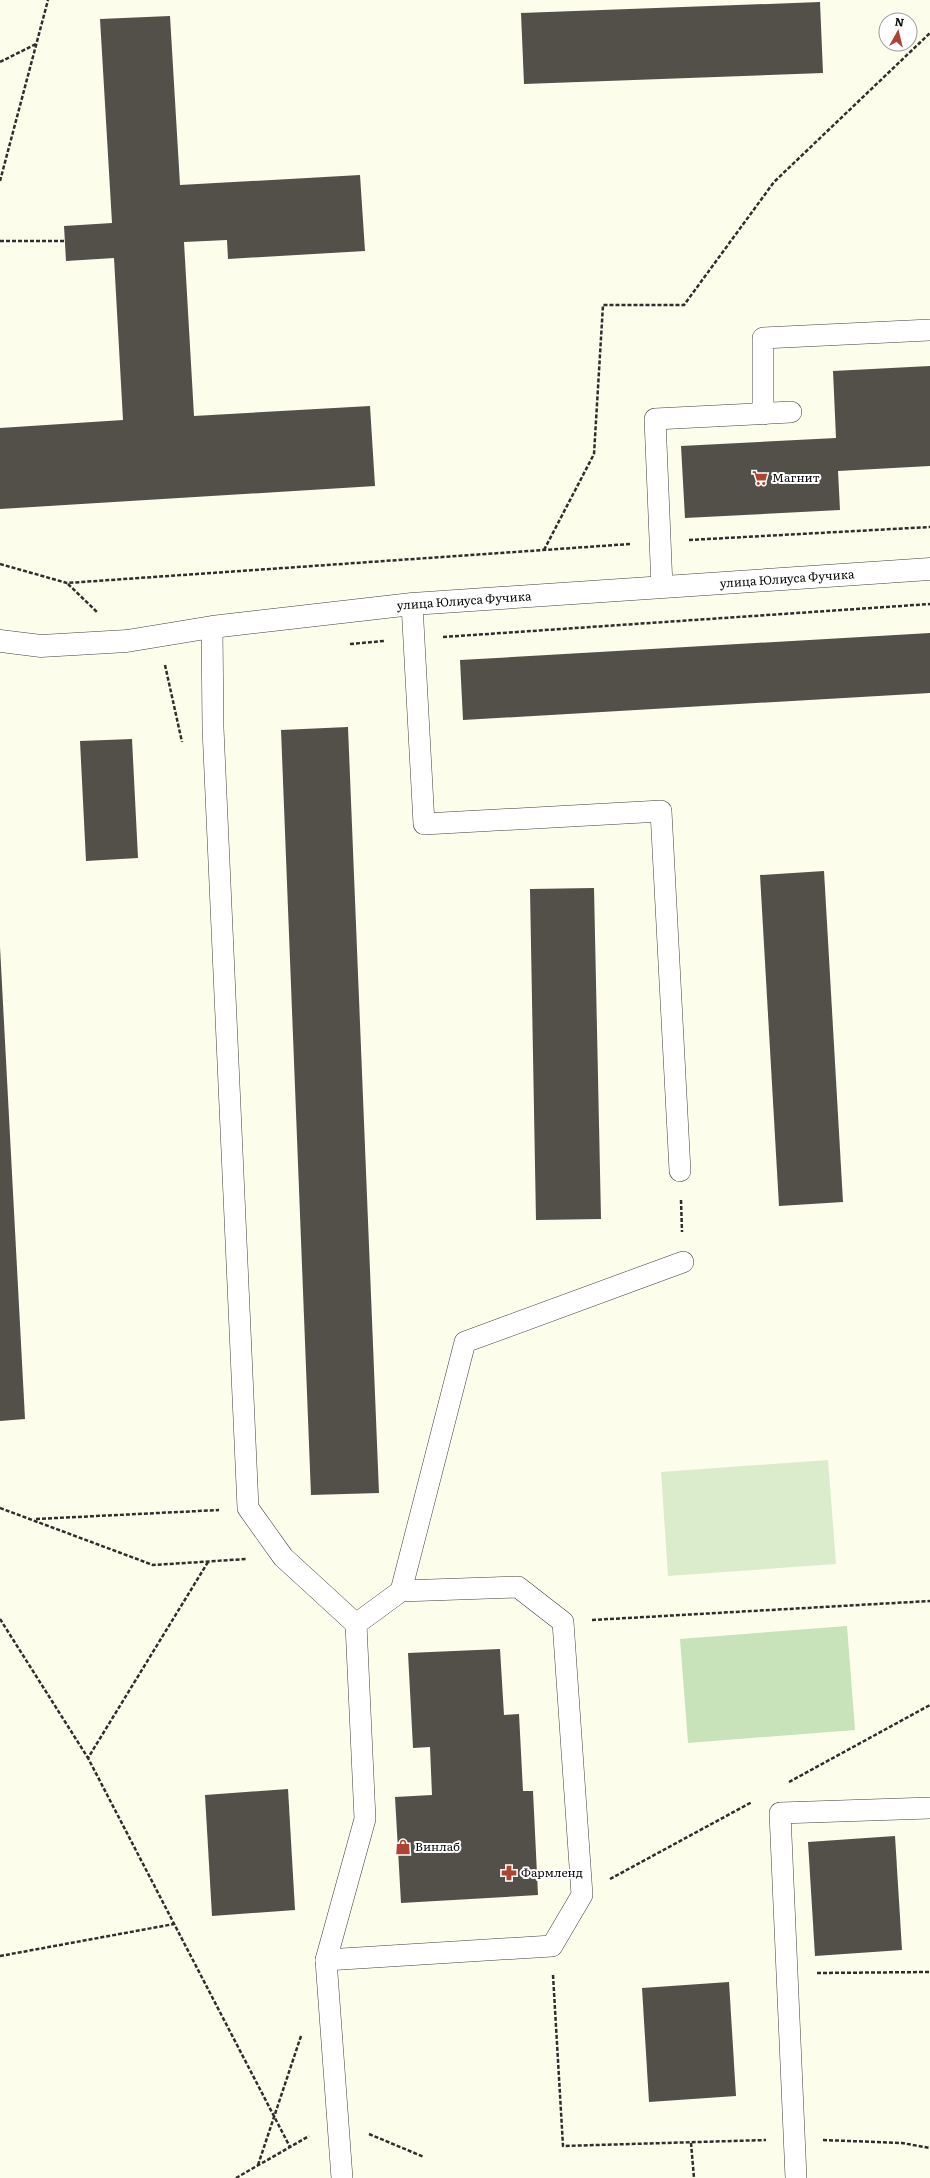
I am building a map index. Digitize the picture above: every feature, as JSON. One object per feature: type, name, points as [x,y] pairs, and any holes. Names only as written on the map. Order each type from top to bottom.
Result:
[{"type":"street","name":"улица Юлиуса Фучика","points":[[0,641],[41,646],[127,641],[212,627],[412,604],[930,569]]},
{"type":"lane","points":[[763,414],[764,338],[930,330]]},
{"type":"lane","points":[[662,587],[655,419],[791,412]]},
{"type":"lane","points":[[412,604],[424,824],[660,811],[680,1171]]},
{"type":"lane","points":[[212,627],[213,736],[248,1508],[283,1557],[356,1624],[365,1819],[326,1960],[336,2120],[342,2178]]},
{"type":"lane","points":[[401,1591],[465,1342],[683,1262]]},
{"type":"lane","points":[[326,1960],[552,1946],[582,1895],[563,1622],[518,1587],[401,1591],[356,1624]]},
{"type":"lane","points":[[796,2178],[793,2139],[780,1813],[930,1808]]},
{"type":"path","points":[[0,181],[48,0]]},
{"type":"path","points":[[544,550],[594,454],[602,306],[684,305],[774,182],[930,33]]},
{"type":"path","points":[[0,62],[36,44]]},
{"type":"path","points":[[0,241],[65,241]]},
{"type":"path","points":[[0,564],[68,583],[660,541],[930,527]]},
{"type":"path","points":[[68,583],[127,641]]},
{"type":"path","points":[[345,644],[930,604]]},
{"type":"path","points":[[164,661],[183,745]]},
{"type":"path","points":[[680,1171],[683,1262]]},
{"type":"path","points":[[0,1508],[34,1519],[153,1565],[283,1557]]},
{"type":"path","points":[[34,1519],[248,1508]]},
{"type":"path","points":[[88,1758],[208,1562]]},
{"type":"path","points":[[563,1622],[930,1601]]},
{"type":"path","points":[[0,1620],[88,1758],[290,2147]]},
{"type":"path","points":[[0,1956],[174,1924]]},
{"type":"path","points":[[552,1946],[563,2146],[793,2139],[902,2143],[930,2148]]},
{"type":"path","points":[[787,1974],[930,1972]]},
{"type":"path","points":[[258,2165],[304,2028]]},
{"type":"path","points":[[236,2178],[336,2120],[424,2157]]},
{"type":"path","points":[[691,2143],[694,2178]]},
{"type":"green space","points":[[828,1460],[836,1564],[668,1576],[661,1472]]},
{"type":"green space","points":[[847,1626],[855,1730],[688,1743],[680,1639]]},
{"type":"building","points":[[820,2],[823,73],[524,84],[521,13]]},
{"type":"building","points":[[170,16],[180,185],[360,175],[365,251],[228,259],[227,240],[184,242],[194,416],[370,406],[375,486],[0,509],[0,428],[123,420],[114,258],[66,261],[64,226],[112,223],[100,19]]},
{"type":"building","points":[[930,366],[930,466],[838,471],[840,510],[685,518],[681,446],[836,438],[833,371]]},
{"type":"building","points":[[930,633],[930,693],[463,720],[460,660]]},
{"type":"building","points":[[348,727],[379,1493],[311,1495],[281,730]]},
{"type":"building","points":[[132,739],[138,858],[86,861],[80,741]]},
{"type":"building","points":[[824,871],[843,1202],[779,1206],[760,875]]},
{"type":"building","points":[[594,888],[601,1219],[536,1220],[530,889]]},
{"type":"building","points":[[0,947],[25,1419],[0,1421]]},
{"type":"building","points":[[500,1649],[504,1715],[519,1714],[523,1791],[533,1791],[538,1895],[401,1903],[395,1797],[432,1795],[430,1747],[413,1748],[408,1653]]},
{"type":"building","points":[[288,1789],[295,1910],[212,1916],[205,1795]]},
{"type":"building","points":[[895,1836],[902,1950],[815,1956],[808,1842]]},
{"type":"building","points":[[729,1982],[736,2096],[649,2102],[642,1988]]},
{"type":"place","name":"Магнит","points":[[760,478]]},
{"type":"place","name":"Винлаб","points":[[403,1847]]},
{"type":"place","name":"Фармленд","points":[[509,1873]]}]
